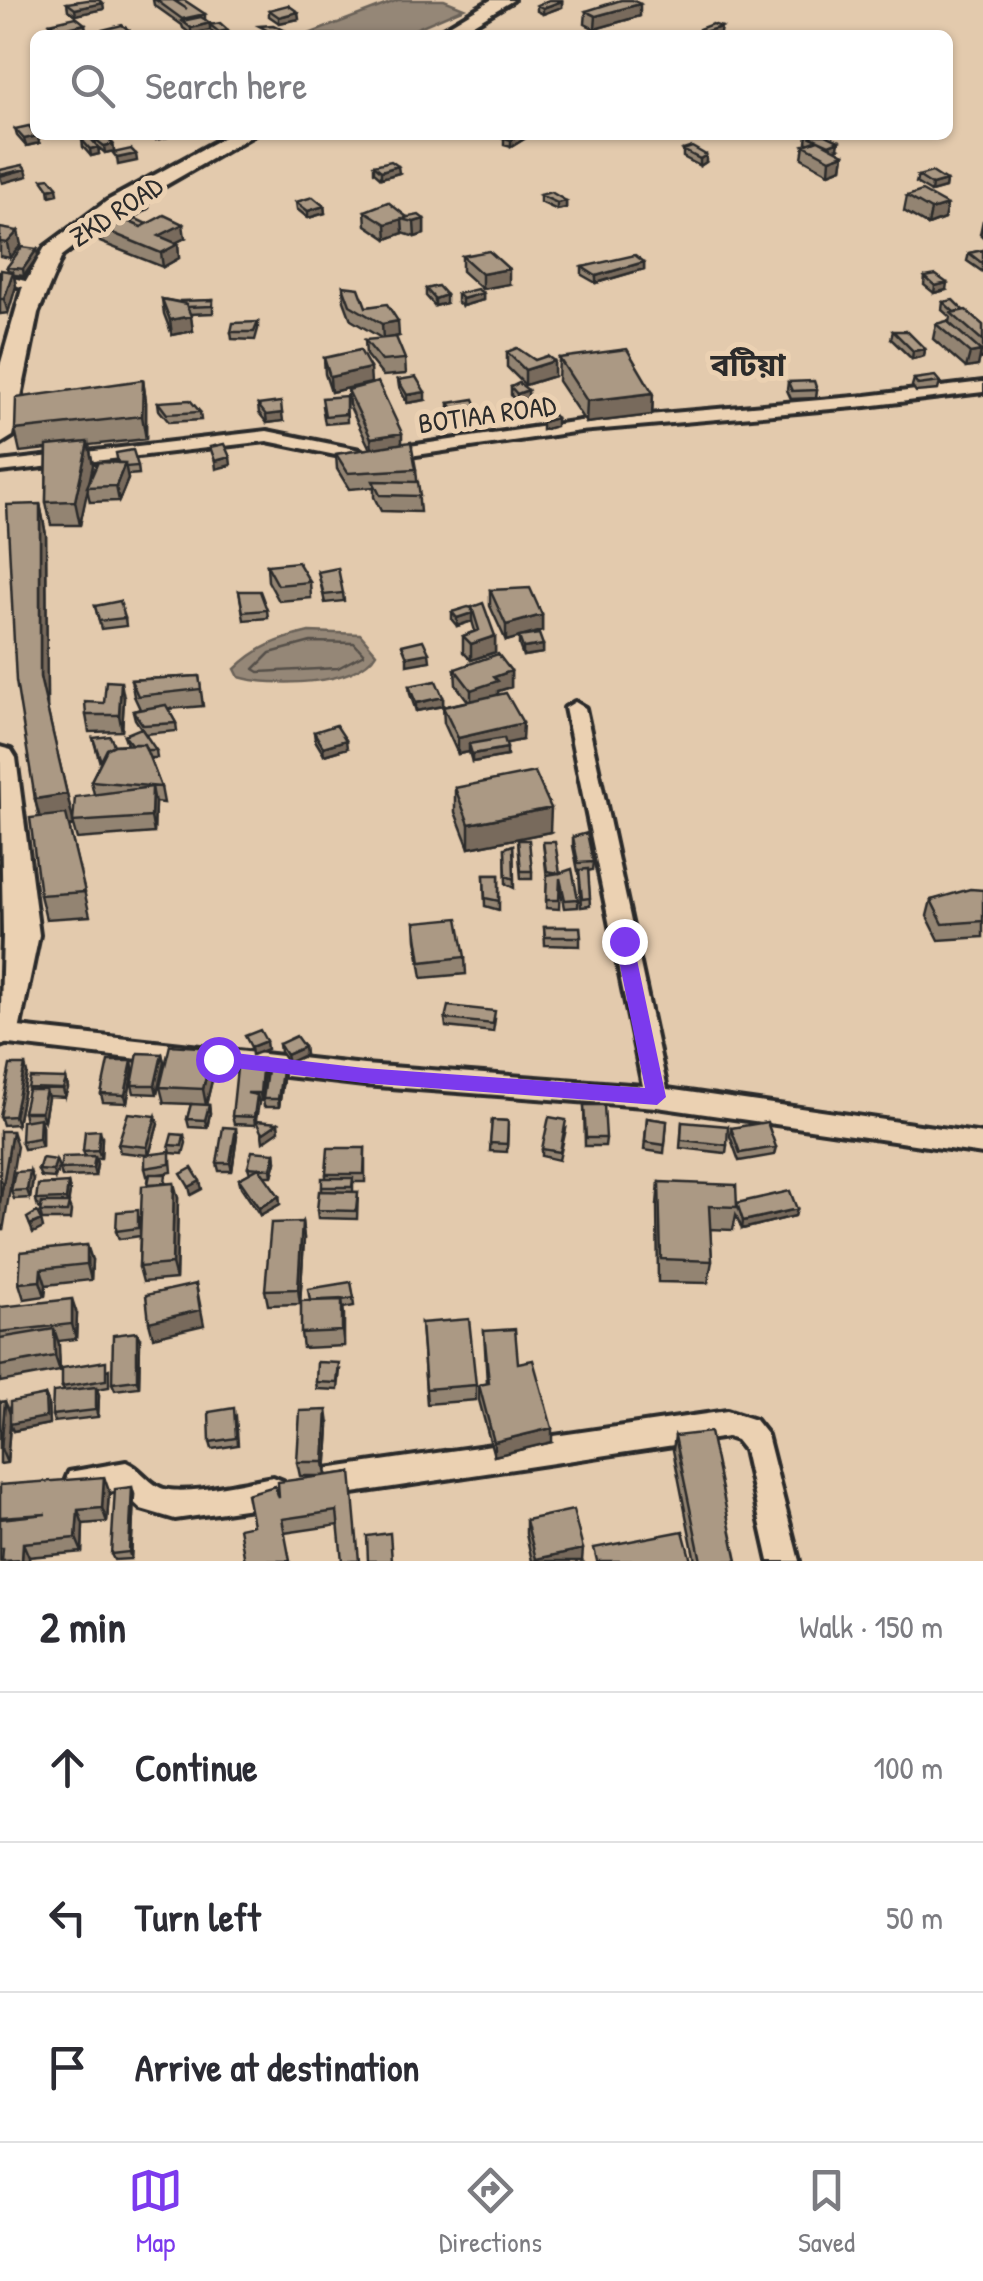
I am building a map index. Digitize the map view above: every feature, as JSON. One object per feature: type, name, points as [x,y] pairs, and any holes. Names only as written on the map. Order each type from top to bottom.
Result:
[{"type":"main road","points":[[451,30],[504,0]]},
{"type":"main road","name":"ZKD ROAD","points":[[0,436],[3,406],[36,286],[54,252],[87,226],[234,140]]},
{"type":"main road","points":[[0,758],[20,935],[0,1032]]},
{"type":"street","points":[[0,279],[36,286]]},
{"type":"street","name":"BOTIAA ROAD","points":[[0,467],[266,436],[345,455],[374,456],[580,426],[866,402],[983,386]]},
{"type":"street","points":[[574,708],[657,1097]]},
{"type":"street","points":[[0,1032],[364,1075],[657,1097],[983,1144]]},
{"type":"street","points":[[54,1486],[126,1476],[151,1500],[174,1505],[727,1424],[745,1429],[757,1444],[784,1561]]},
{"type":"water","points":[[398,0],[444,0],[464,8],[413,30],[319,30]]},
{"type":"water","points":[[309,632],[360,634],[376,653],[366,664],[333,678],[292,683],[239,677],[235,669],[260,649]]},
{"type":"building","points":[[156,0],[173,0],[187,9],[175,1],[184,0],[205,14],[182,19]]},
{"type":"building","points":[[549,0],[562,1],[543,8],[537,5]]},
{"type":"building","points":[[621,0],[640,4],[596,16],[586,11]]},
{"type":"building","points":[[67,3],[103,3],[75,9]]},
{"type":"building","points":[[288,5],[298,12],[279,17],[269,10]]},
{"type":"building","points":[[76,17],[85,24],[59,30],[50,23]]},
{"type":"building","points":[[201,17],[210,23],[191,28],[182,21]]},
{"type":"building","points":[[220,23],[228,30],[216,30],[210,25]]},
{"type":"building","points":[[712,24],[721,27],[710,30],[699,29]]},
{"type":"building","points":[[122,25],[129,30],[102,30]]},
{"type":"building","points":[[273,25],[284,30],[267,30],[259,26]]},
{"type":"building","points":[[29,126],[30,138],[24,139],[15,129]]},
{"type":"building","points":[[82,140],[92,140],[98,147],[90,149]]},
{"type":"building","points":[[818,140],[844,154],[830,159],[804,145]]},
{"type":"building","points":[[692,147],[706,155],[700,159],[683,150]]},
{"type":"building","points":[[131,149],[136,154],[117,158],[113,153]]},
{"type":"building","points":[[391,161],[398,166],[381,171],[374,165]]},
{"type":"building","points":[[23,165],[26,169],[0,175],[0,170]]},
{"type":"building","points":[[932,172],[946,181],[932,185],[918,176]]},
{"type":"building","points":[[50,178],[57,187],[49,189],[42,179]]},
{"type":"building","points":[[922,191],[947,205],[931,210],[907,196]]},
{"type":"building","points":[[551,192],[566,201],[557,203],[540,195]]},
{"type":"building","points":[[313,197],[324,206],[308,211],[296,202]]},
{"type":"building","points":[[139,198],[148,201],[138,207],[128,204]]},
{"type":"building","points":[[388,202],[407,217],[404,218],[419,215],[424,219],[386,224],[365,211]]},
{"type":"building","points":[[164,215],[183,224],[159,236],[178,244],[161,253],[98,227],[116,216],[141,227]]},
{"type":"building","points":[[136,219],[147,224],[141,227],[130,222]]},
{"type":"building","points":[[0,228],[18,231],[7,243],[0,242]]},
{"type":"building","points":[[22,247],[37,249],[23,269],[7,267]]},
{"type":"building","points":[[983,250],[983,264],[969,253]]},
{"type":"building","points":[[489,251],[509,269],[482,274],[462,256]]},
{"type":"building","points":[[635,255],[644,262],[596,276],[582,267]]},
{"type":"building","points":[[1,270],[13,272],[4,299],[0,299]]},
{"type":"building","points":[[936,275],[947,283],[935,286],[925,277]]},
{"type":"building","points":[[343,286],[359,288],[366,307],[387,304],[398,321],[382,324],[350,305]]},
{"type":"building","points":[[438,286],[446,295],[435,299],[426,289]]},
{"type":"building","points":[[477,289],[483,293],[462,299],[457,294]]},
{"type":"building","points":[[162,299],[186,304],[191,316],[170,320]]},
{"type":"building","points":[[213,300],[212,306],[187,307],[179,301]]},
{"type":"building","points":[[953,300],[963,310],[954,312],[943,302]]},
{"type":"building","points":[[966,310],[983,325],[983,341],[951,313]]},
{"type":"building","points":[[947,321],[981,351],[970,353],[936,324]]},
{"type":"building","points":[[258,322],[254,332],[231,332],[233,323]]},
{"type":"building","points":[[893,331],[907,331],[925,349],[913,351]]},
{"type":"building","points":[[396,337],[405,359],[382,361],[365,340]]},
{"type":"building","points":[[517,348],[535,360],[547,356],[554,361],[525,370],[507,352]]},
{"type":"building","points":[[627,349],[653,393],[587,401],[559,358]]},
{"type":"building","points":[[360,350],[370,368],[330,377],[324,358]]},
{"type":"building","points":[[935,376],[940,382],[918,385],[914,379]]},
{"type":"building","points":[[416,377],[425,392],[407,395],[398,380]]},
{"type":"building","points":[[143,380],[142,416],[15,430],[16,398]]},
{"type":"building","points":[[814,381],[817,390],[792,391],[788,382]]},
{"type":"building","points":[[378,382],[402,433],[371,438],[348,390]]},
{"type":"building","points":[[519,383],[528,390],[517,394],[511,387]]},
{"type":"building","points":[[346,396],[346,414],[325,416],[322,398]]},
{"type":"building","points":[[474,399],[477,406],[454,410],[449,403]]},
{"type":"building","points":[[190,400],[200,412],[167,414],[158,402]]},
{"type":"building","points":[[281,402],[282,413],[266,415],[258,405]]},
{"type":"building","points":[[551,413],[556,418],[542,422],[538,417]]},
{"type":"building","points":[[88,442],[75,501],[46,502],[47,446]]},
{"type":"building","points":[[411,442],[416,469],[348,473],[336,454]]},
{"type":"building","points":[[224,444],[230,457],[215,461],[210,447]]},
{"type":"building","points":[[133,450],[138,466],[118,463],[116,453]]},
{"type":"building","points":[[98,462],[125,463],[116,486],[87,487]]},
{"type":"building","points":[[373,481],[418,482],[420,496],[380,495]]},
{"type":"building","points":[[40,504],[40,677],[67,794],[35,799],[16,681],[7,505]]},
{"type":"building","points":[[298,562],[310,582],[278,585],[267,565]]},
{"type":"building","points":[[338,568],[343,593],[324,595],[318,572]]},
{"type":"building","points":[[530,588],[542,615],[506,625],[490,590]]},
{"type":"building","points":[[239,591],[260,591],[267,610],[243,612]]},
{"type":"building","points":[[120,601],[125,618],[99,621],[95,606]]},
{"type":"building","points":[[483,603],[495,636],[471,644],[463,636],[479,630],[472,607]]},
{"type":"building","points":[[468,607],[472,613],[457,618],[452,612]]},
{"type":"building","points":[[539,634],[543,645],[523,648],[519,637]]},
{"type":"building","points":[[423,640],[429,653],[407,657],[402,645]]},
{"type":"building","points":[[498,654],[511,671],[494,677],[498,681],[471,690],[455,669]]},
{"type":"building","points":[[199,676],[201,689],[138,696],[131,680]]},
{"type":"building","points":[[106,681],[121,682],[119,715],[86,715],[85,702],[104,703]]},
{"type":"building","points":[[436,681],[443,697],[416,703],[409,686]]},
{"type":"building","points":[[506,693],[523,723],[458,738],[443,707]]},
{"type":"building","points":[[166,705],[176,723],[143,725],[133,711]]},
{"type":"building","points":[[336,725],[346,740],[323,747],[314,732]]},
{"type":"building","points":[[141,728],[156,750],[146,750],[144,744],[131,744],[124,735]]},
{"type":"building","points":[[110,736],[114,745],[101,761],[93,738]]},
{"type":"building","points":[[504,738],[507,748],[472,754],[469,744]]},
{"type":"building","points":[[144,744],[161,787],[91,781],[107,749]]},
{"type":"building","points":[[535,772],[551,808],[469,824],[455,788]]},
{"type":"building","points":[[152,787],[151,817],[73,822],[75,797]]},
{"type":"building","points":[[66,814],[85,892],[40,895],[30,818]]},
{"type":"building","points":[[587,833],[593,862],[578,863],[573,837]]},
{"type":"building","points":[[518,840],[529,840],[532,871],[521,871]]},
{"type":"building","points":[[543,842],[555,842],[560,873],[572,869],[578,899],[565,900],[560,878],[559,900],[546,900],[547,875],[559,873],[547,871]]},
{"type":"building","points":[[513,845],[514,879],[506,876],[505,848]]},
{"type":"building","points":[[588,869],[590,898],[582,899],[579,870]]},
{"type":"building","points":[[484,875],[499,875],[499,901],[485,898]]},
{"type":"building","points":[[970,889],[983,890],[983,921],[943,924],[931,900]]},
{"type":"building","points":[[458,918],[465,957],[421,962],[415,922]]},
{"type":"building","points":[[544,927],[580,927],[581,937],[545,937]]},
{"type":"building","points":[[448,1006],[495,1011],[493,1024],[445,1019]]},
{"type":"building","points":[[260,1030],[266,1041],[251,1047],[245,1036]]},
{"type":"building","points":[[296,1036],[304,1047],[286,1055],[279,1044]]},
{"type":"building","points":[[170,1045],[213,1048],[203,1089],[160,1087]]},
{"type":"building","points":[[138,1053],[162,1054],[155,1085],[132,1085]]},
{"type":"building","points":[[238,1059],[263,1059],[260,1093],[247,1093],[257,1095],[254,1117],[232,1116]]},
{"type":"building","points":[[108,1061],[132,1061],[125,1095],[101,1094]]},
{"type":"building","points":[[268,1064],[283,1064],[278,1099],[263,1099]]},
{"type":"building","points":[[10,1065],[25,1065],[14,1116],[0,1117]]},
{"type":"building","points":[[30,1078],[66,1079],[63,1089],[28,1088]]},
{"type":"building","points":[[28,1090],[46,1090],[41,1112],[23,1112]]},
{"type":"building","points":[[191,1104],[209,1105],[205,1120],[187,1119]]},
{"type":"building","points":[[584,1105],[604,1105],[606,1138],[586,1138]]},
{"type":"building","points":[[128,1113],[156,1116],[147,1147],[118,1144]]},
{"type":"building","points":[[549,1117],[566,1120],[560,1152],[542,1149]]},
{"type":"building","points":[[40,1118],[39,1138],[21,1141],[22,1121]]},
{"type":"building","points":[[647,1118],[667,1121],[665,1145],[645,1142]]},
{"type":"building","points":[[492,1120],[508,1121],[507,1144],[490,1143]]},
{"type":"building","points":[[256,1121],[278,1123],[262,1134]]},
{"type":"building","points":[[682,1122],[728,1126],[727,1145],[681,1140]]},
{"type":"building","points":[[767,1122],[776,1147],[740,1153],[731,1128]]},
{"type":"building","points":[[223,1127],[236,1128],[230,1163],[217,1163]]},
{"type":"building","points":[[100,1130],[98,1150],[83,1151],[85,1131]]},
{"type":"building","points":[[0,1131],[12,1131],[0,1202]]},
{"type":"building","points":[[172,1134],[184,1135],[182,1146],[169,1145]]},
{"type":"building","points":[[328,1148],[365,1148],[364,1174],[326,1174]]},
{"type":"building","points":[[252,1151],[275,1153],[271,1169],[248,1167]]},
{"type":"building","points":[[170,1152],[170,1164],[145,1168],[145,1155]]},
{"type":"building","points":[[95,1156],[93,1168],[60,1169],[62,1157]]},
{"type":"building","points":[[42,1158],[56,1160],[53,1171],[38,1170]]},
{"type":"building","points":[[192,1168],[200,1181],[189,1187],[181,1174]]},
{"type":"building","points":[[259,1168],[279,1196],[259,1208],[239,1179]]},
{"type":"building","points":[[30,1171],[27,1190],[11,1191],[15,1172]]},
{"type":"building","points":[[150,1174],[166,1174],[165,1183],[148,1184]]},
{"type":"building","points":[[322,1178],[353,1178],[352,1187],[322,1187]]},
{"type":"building","points":[[659,1182],[736,1185],[737,1207],[709,1206],[712,1261],[661,1259]]},
{"type":"building","points":[[68,1183],[66,1199],[36,1200],[38,1185]]},
{"type":"building","points":[[174,1183],[172,1264],[139,1267],[142,1186]]},
{"type":"building","points":[[319,1191],[358,1192],[356,1211],[317,1210]]},
{"type":"building","points":[[790,1191],[797,1209],[743,1221],[737,1203]]},
{"type":"building","points":[[42,1203],[69,1203],[67,1212],[40,1212]]},
{"type":"building","points":[[138,1210],[138,1228],[116,1231],[117,1212]]},
{"type":"building","points":[[37,1212],[41,1220],[30,1225],[27,1218]]},
{"type":"building","points":[[302,1222],[298,1289],[265,1290],[271,1223]]},
{"type":"building","points":[[87,1245],[87,1264],[41,1269],[40,1281],[19,1283],[21,1252]]},
{"type":"building","points":[[351,1282],[354,1298],[310,1301],[308,1289]]},
{"type":"building","points":[[196,1284],[200,1310],[149,1322],[146,1295]]},
{"type":"building","points":[[72,1299],[72,1324],[0,1332],[0,1307]]},
{"type":"building","points":[[342,1299],[342,1331],[301,1333],[301,1301]]},
{"type":"building","points":[[469,1319],[476,1385],[426,1389],[421,1323]]},
{"type":"building","points":[[54,1329],[55,1356],[0,1366],[0,1338]]},
{"type":"building","points":[[515,1329],[518,1363],[533,1360],[552,1428],[494,1442],[479,1385],[489,1383],[484,1331]]},
{"type":"building","points":[[137,1332],[137,1380],[112,1383],[113,1335]]},
{"type":"building","points":[[106,1361],[106,1380],[62,1387],[62,1368]]},
{"type":"building","points":[[317,1362],[339,1363],[337,1383],[316,1382]]},
{"type":"building","points":[[96,1387],[96,1410],[52,1415],[53,1392]]},
{"type":"building","points":[[45,1395],[46,1417],[10,1424],[10,1402]]},
{"type":"building","points":[[5,1401],[1,1449],[0,1449],[0,1402]]},
{"type":"building","points":[[234,1408],[236,1438],[210,1442],[209,1412]]},
{"type":"building","points":[[327,1410],[324,1462],[297,1462],[300,1411]]},
{"type":"building","points":[[710,1432],[737,1561],[701,1561],[675,1436]]},
{"type":"building","points":[[351,1472],[359,1561],[342,1561],[337,1511],[282,1519],[290,1561],[245,1561],[239,1528],[253,1525],[247,1494],[275,1486],[279,1498],[278,1482]]},
{"type":"building","points":[[104,1477],[102,1508],[78,1510],[76,1538],[23,1543],[22,1560],[2,1561],[0,1519],[46,1514],[0,1517],[0,1485]]},
{"type":"building","points":[[132,1487],[129,1552],[111,1554],[115,1489]]},
{"type":"building","points":[[573,1510],[583,1549],[536,1559],[526,1520]]},
{"type":"building","points":[[683,1531],[691,1561],[597,1561],[594,1548]]},
{"type":"building","points":[[390,1533],[392,1561],[368,1561],[367,1536]]},
{"type":"district","name":"বটিয়া","points":[[748,365]]},
{"type":"route","points":[[218,1059],[364,1075],[657,1097],[624,941]]}]
